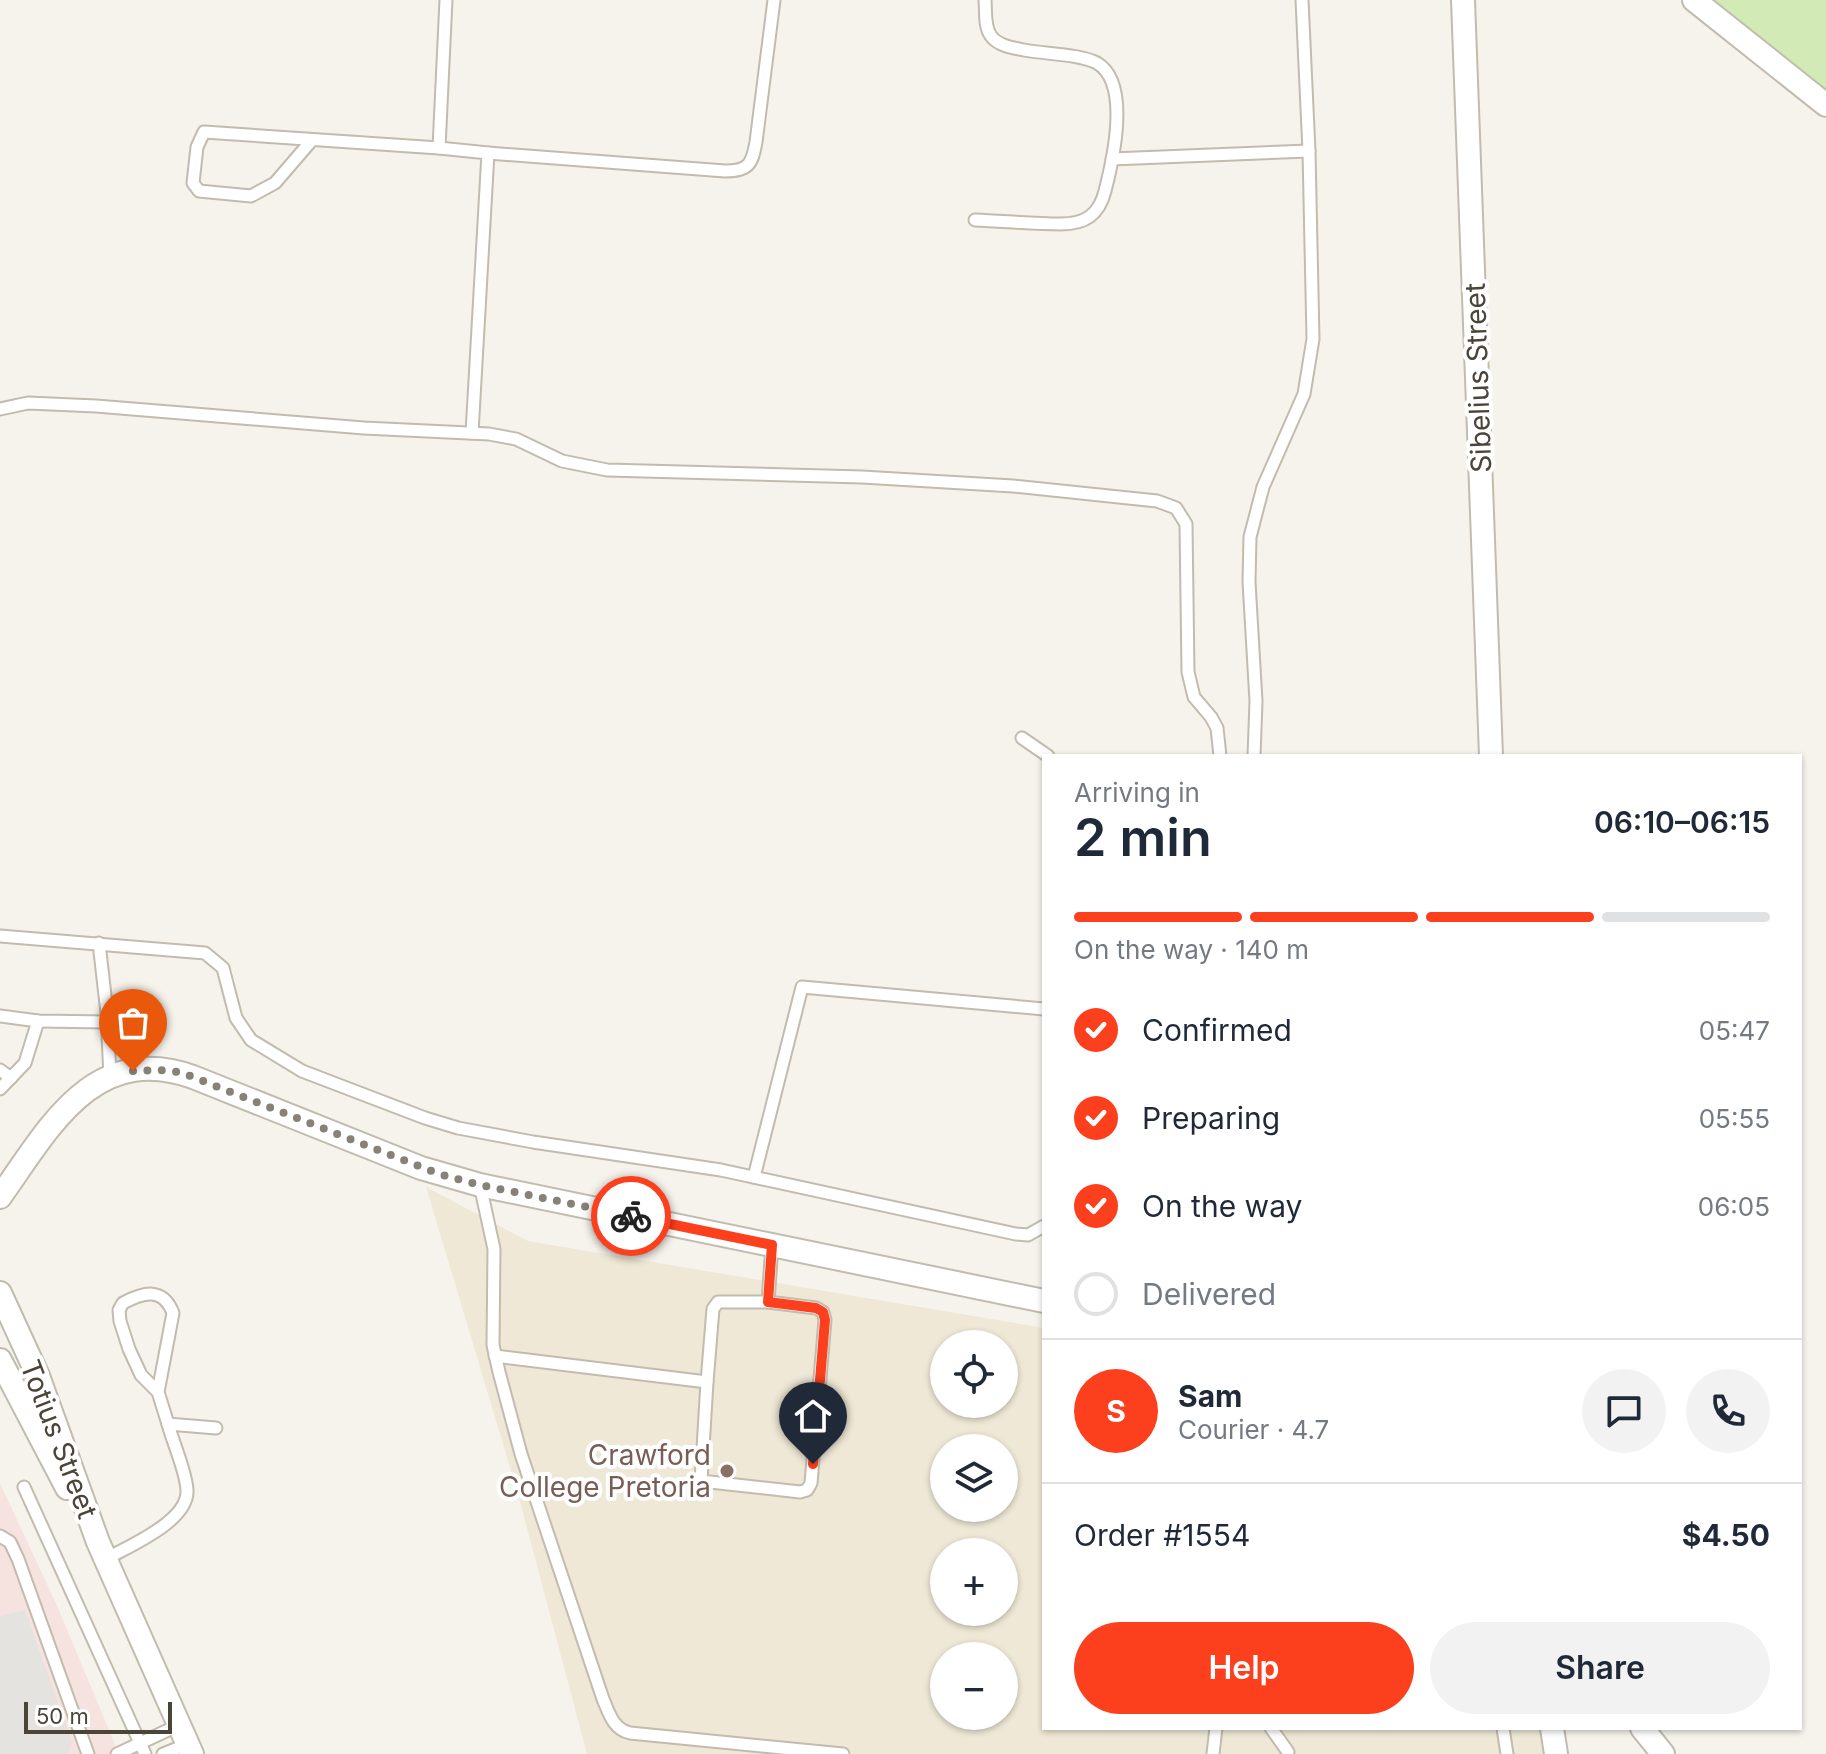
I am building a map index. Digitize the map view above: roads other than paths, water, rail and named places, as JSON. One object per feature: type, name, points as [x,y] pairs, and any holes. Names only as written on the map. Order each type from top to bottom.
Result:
[{"type":"street","name":"Sibelius Street","points":[[1463,0],[1491,754]]},
{"type":"street","points":[[1694,0],[1826,105]]},
{"type":"street","points":[[0,1197],[7,1180],[68,1105],[88,1088],[110,1077],[150,1070],[180,1072],[421,1168],[480,1185],[1042,1301]]},
{"type":"street","name":"Totius Street","points":[[0,1293],[38,1376],[102,1550],[186,1741]]},
{"type":"street","name":"Totius Street","points":[[0,1360],[38,1436],[102,1550]]},
{"type":"street","points":[[1644,1730],[1663,1754]]},
{"type":"lane","points":[[439,148],[446,0]]},
{"type":"lane","points":[[312,140],[275,183],[251,196],[199,191],[193,183],[197,147],[204,132],[439,148],[725,171],[746,169],[753,161],[774,0]]},
{"type":"lane","points":[[975,220],[1065,224],[1086,220],[1098,210],[1112,159],[1116,91],[1105,71],[1095,62],[1000,43],[992,37],[987,26],[985,0]]},
{"type":"lane","points":[[1254,754],[1256,690],[1248,555],[1255,511],[1304,394],[1311,361],[1309,151],[1302,0]]},
{"type":"lane","points":[[1112,159],[1309,151]]},
{"type":"lane","points":[[472,433],[488,153]]},
{"type":"lane","points":[[0,409],[28,403],[96,406],[364,428],[472,433],[516,439],[553,458],[607,470],[862,477],[1091,493],[1157,501],[1171,505],[1180,512],[1186,524],[1188,672],[1194,697],[1215,724],[1220,754]]},
{"type":"lane","points":[[1022,738],[1045,754]]},
{"type":"lane","points":[[0,936],[205,953],[223,968],[236,1018],[251,1040],[302,1071],[425,1118],[468,1130],[688,1164],[1016,1234],[1028,1235],[1042,1227]]},
{"type":"lane","points":[[99,943],[108,1022],[110,1077]]},
{"type":"lane","points":[[754,1177],[802,987],[1042,1009]]},
{"type":"lane","points":[[0,1016],[38,1021],[108,1022]]},
{"type":"lane","points":[[0,1089],[29,1056],[38,1021]]},
{"type":"lane","points":[[0,1070],[11,1078]]},
{"type":"lane","points":[[480,1185],[494,1249],[495,1356],[521,1454],[603,1699],[619,1729],[642,1734],[843,1754]]},
{"type":"lane","points":[[768,1302],[772,1245]]},
{"type":"lane","points":[[102,1550],[166,1525],[185,1504],[187,1489],[158,1392],[141,1375],[120,1321],[119,1310],[123,1303],[138,1295],[159,1294],[168,1301],[173,1313],[158,1392]]},
{"type":"lane","points":[[718,1302],[768,1302],[816,1308],[823,1312],[825,1320],[811,1483],[807,1490],[800,1492],[701,1481],[713,1309],[718,1302]]},
{"type":"lane","points":[[495,1356],[707,1382]]},
{"type":"lane","points":[[168,1424],[216,1428]]},
{"type":"lane","points":[[24,1487],[143,1748]]},
{"type":"lane","points":[[0,1536],[10,1542],[18,1559],[88,1754]]},
{"type":"lane","points":[[1213,1754],[1216,1730]]},
{"type":"lane","points":[[1272,1730],[1288,1752]]},
{"type":"lane","points":[[1503,1730],[1507,1754]]},
{"type":"lane","points":[[117,1754],[186,1741]]},
{"type":"lane","points":[[163,1754],[186,1741]]},
{"type":"place","name":"Crawford College Pretoria","points":[[727,1471]]}]
